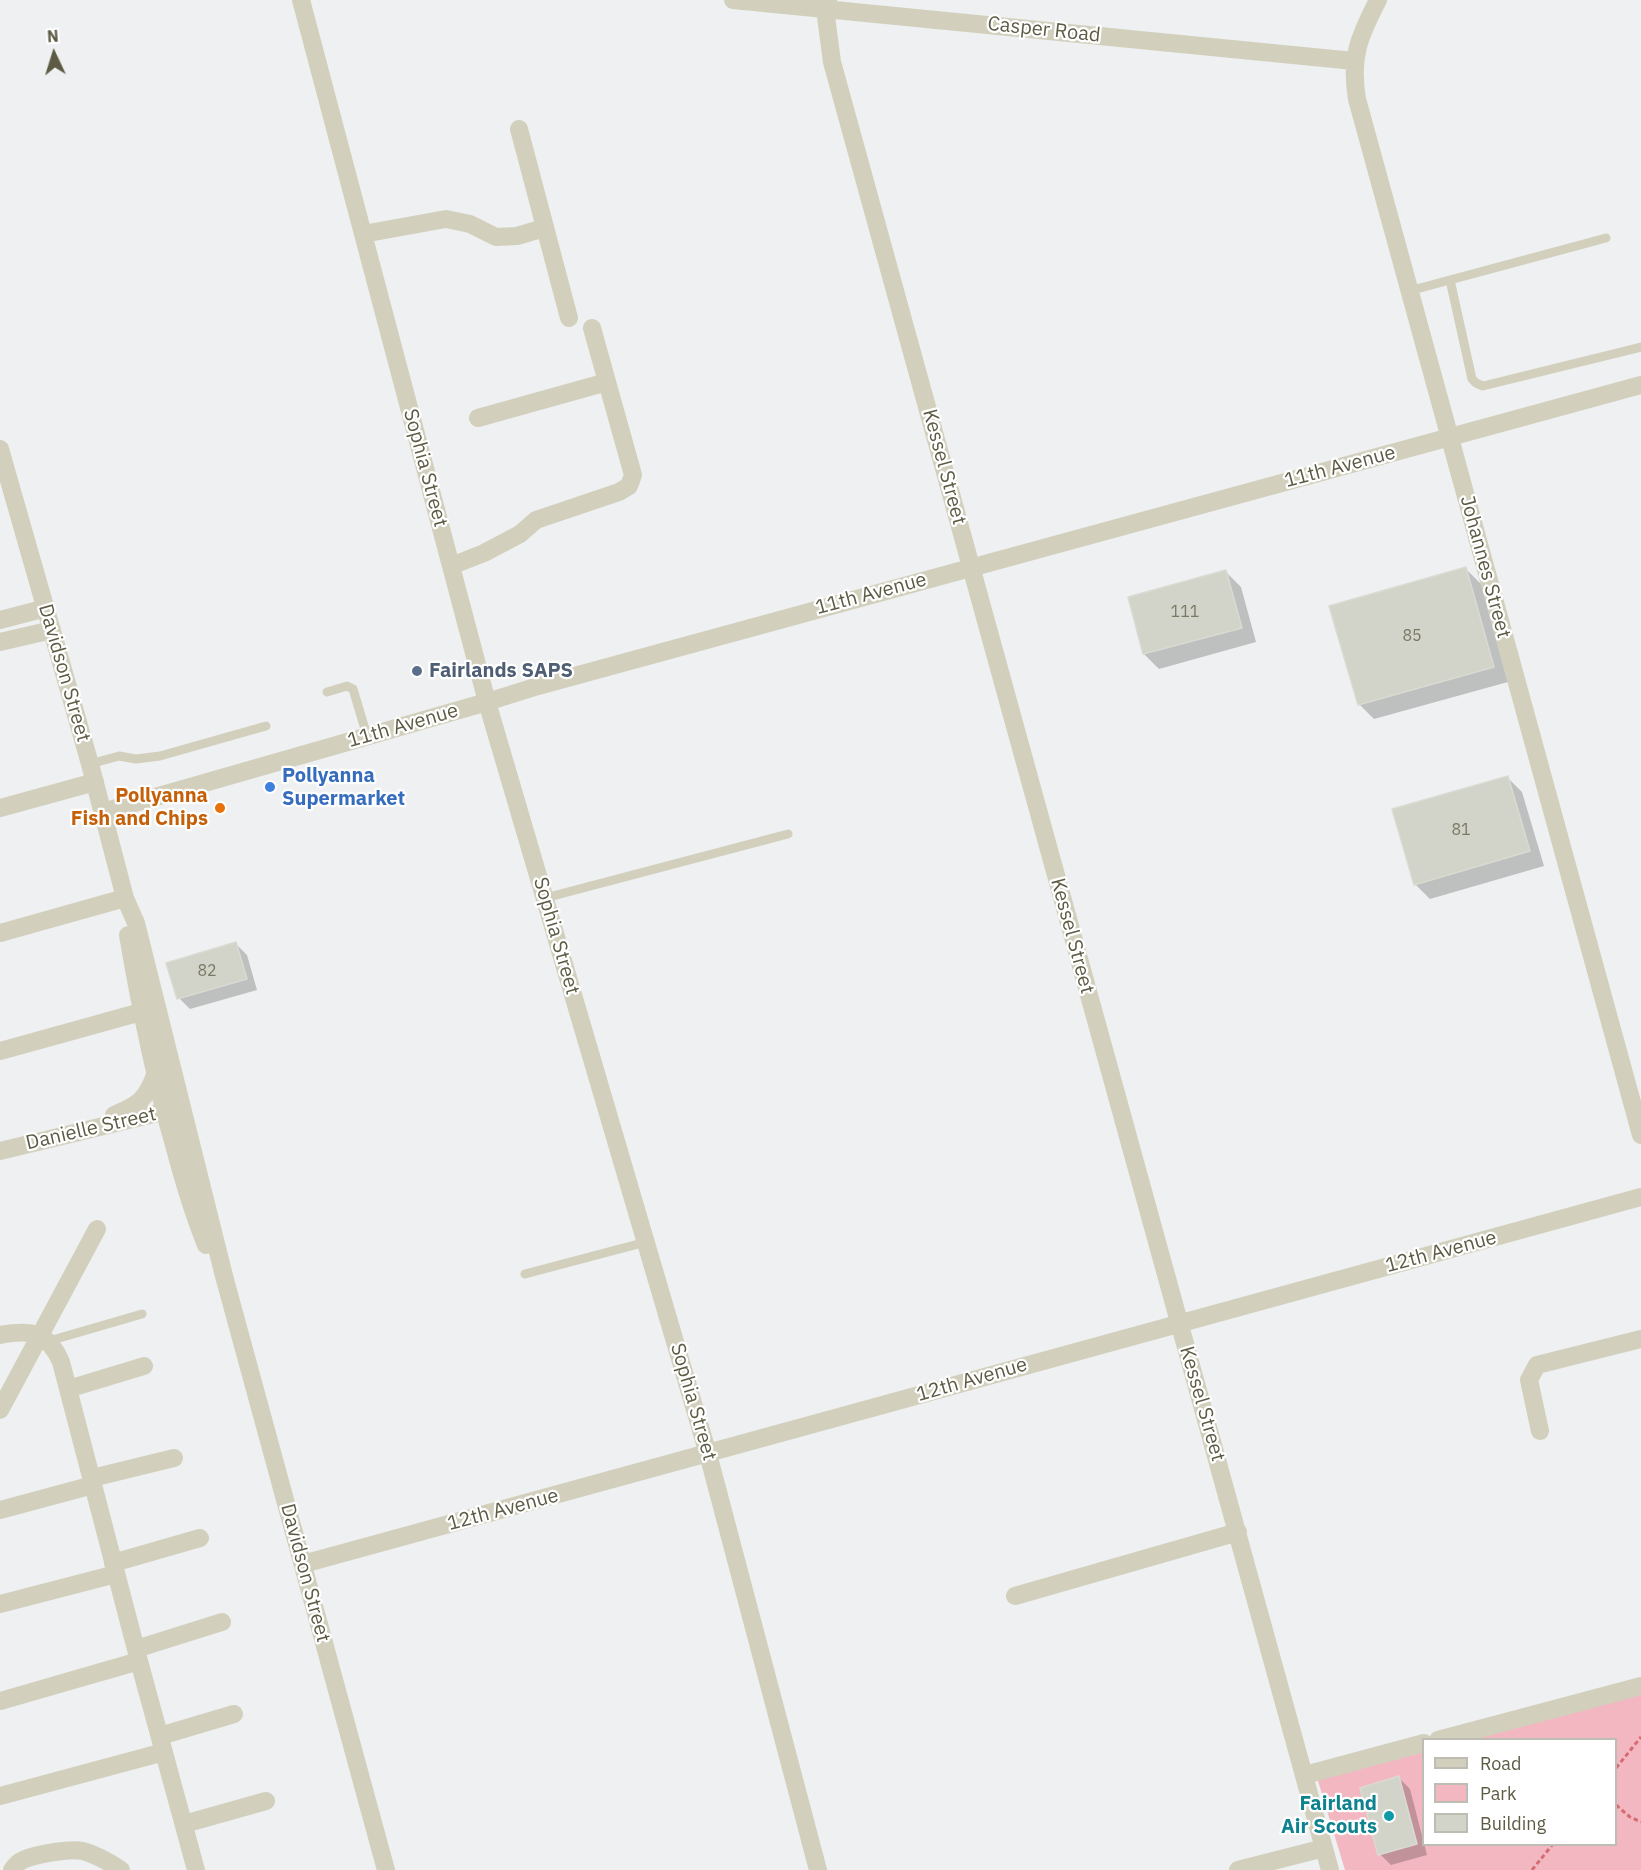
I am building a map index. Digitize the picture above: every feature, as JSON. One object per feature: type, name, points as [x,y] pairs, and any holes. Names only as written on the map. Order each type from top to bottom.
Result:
[{"type":"street","name":"Sophia Street","points":[[301,0],[488,702],[708,1454],[818,1870]]},
{"type":"street","name":"Casper Road","points":[[733,0],[827,4],[1354,61]]},
{"type":"street","name":"Johannes Street","points":[[1378,0],[1363,32],[1354,61],[1357,99],[1641,1135]]},
{"type":"street","name":"Kessel Street","points":[[827,4],[832,62],[1330,1870]]},
{"type":"street","points":[[519,129],[569,318]]},
{"type":"street","points":[[363,234],[446,219],[470,224],[496,237],[517,236],[544,228]]},
{"type":"street","points":[[451,566],[484,553],[520,534],[536,520],[619,492],[629,486],[633,475],[592,328]]},
{"type":"street","points":[[478,418],[607,382]]},
{"type":"street","name":"11th Avenue","points":[[103,812],[538,686],[1641,385]]},
{"type":"street","name":"Davidson Street","points":[[0,449],[90,764],[125,898],[136,923],[173,1109],[224,1276],[386,1870]]},
{"type":"street","points":[[0,620],[46,608]]},
{"type":"street","points":[[0,642],[52,630]]},
{"type":"street","points":[[0,808],[95,782]]},
{"type":"street","points":[[0,933],[125,898]]},
{"type":"street","name":"Davidson Street","points":[[125,898],[126,926],[155,1075],[173,1109]]},
{"type":"street","points":[[0,1051],[141,1012]]},
{"type":"street","points":[[36,1141],[99,1122],[139,1103],[150,1089],[155,1075]]},
{"type":"street","name":"Danielle Street","points":[[0,1151],[173,1109]]},
{"type":"street","name":"12th Avenue","points":[[303,1564],[1641,1197]]},
{"type":"street","points":[[0,1410],[45,1338],[97,1229]]},
{"type":"street","points":[[0,1335],[26,1332],[45,1338],[61,1362],[137,1655],[196,1870]]},
{"type":"street","points":[[1540,1431],[1529,1380],[1537,1365],[1641,1338]]},
{"type":"street","points":[[68,1389],[144,1366]]},
{"type":"street","points":[[0,1510],[174,1458]]},
{"type":"street","points":[[1015,1596],[1238,1532]]},
{"type":"street","points":[[0,1604],[115,1568],[200,1538]]},
{"type":"street","points":[[0,1701],[137,1655],[222,1622]]},
{"type":"street","points":[[1446,1738],[1641,1686]]},
{"type":"street","points":[[0,1796],[162,1744],[234,1714]]},
{"type":"street","points":[[1305,1775],[1422,1744]]},
{"type":"street","points":[[184,1824],[266,1801]]},
{"type":"street","points":[[1238,1870],[1324,1848]]},
{"type":"street","points":[[12,1870],[19,1862],[28,1858],[80,1850],[107,1861],[121,1870]]},
{"type":"lane","points":[[1409,291],[1606,238]]},
{"type":"lane","points":[[1450,280],[1472,379],[1482,386],[1641,347]]},
{"type":"lane","points":[[327,692],[347,686],[353,689],[367,736]]},
{"type":"lane","points":[[90,764],[119,756],[136,759],[160,756],[266,726]]},
{"type":"lane","points":[[545,898],[788,834]]},
{"type":"lane","points":[[525,1274],[646,1242]]},
{"type":"lane","points":[[45,1338],[142,1314]]},
{"type":"path","points":[[1617,1767],[1641,1737]]},
{"type":"path","points":[[1617,1806],[1641,1822]]},
{"type":"path","points":[[1532,1870],[1552,1846]]},
{"type":"green space","points":[[1641,1691],[1641,1870],[1345,1870],[1316,1774],[1422,1746],[1422,1846],[1617,1846],[1617,1738],[1455,1738]]},
{"type":"building","points":[[1466,567],[1494,667],[1358,705],[1329,606]]},
{"type":"building","points":[[1226,570],[1242,628],[1143,654],[1128,597]]},
{"type":"building","points":[[1508,776],[1530,851],[1414,885],[1392,809]]},
{"type":"building","points":[[236,942],[247,979],[177,999],[166,963]]},
{"type":"building","name":"Fairland Air Scouts","points":[[1399,1776],[1417,1844],[1378,1855],[1360,1788]]},
{"type":"place","name":"Fairlands SAPS","points":[[417,671]]},
{"type":"place","name":"Pollyanna Supermarket","points":[[270,787]]},
{"type":"place","name":"Pollyanna Fish and Chips","points":[[220,808]]},
{"type":"place","name":"Fairland Air Scouts","points":[[1389,1816]]}]
